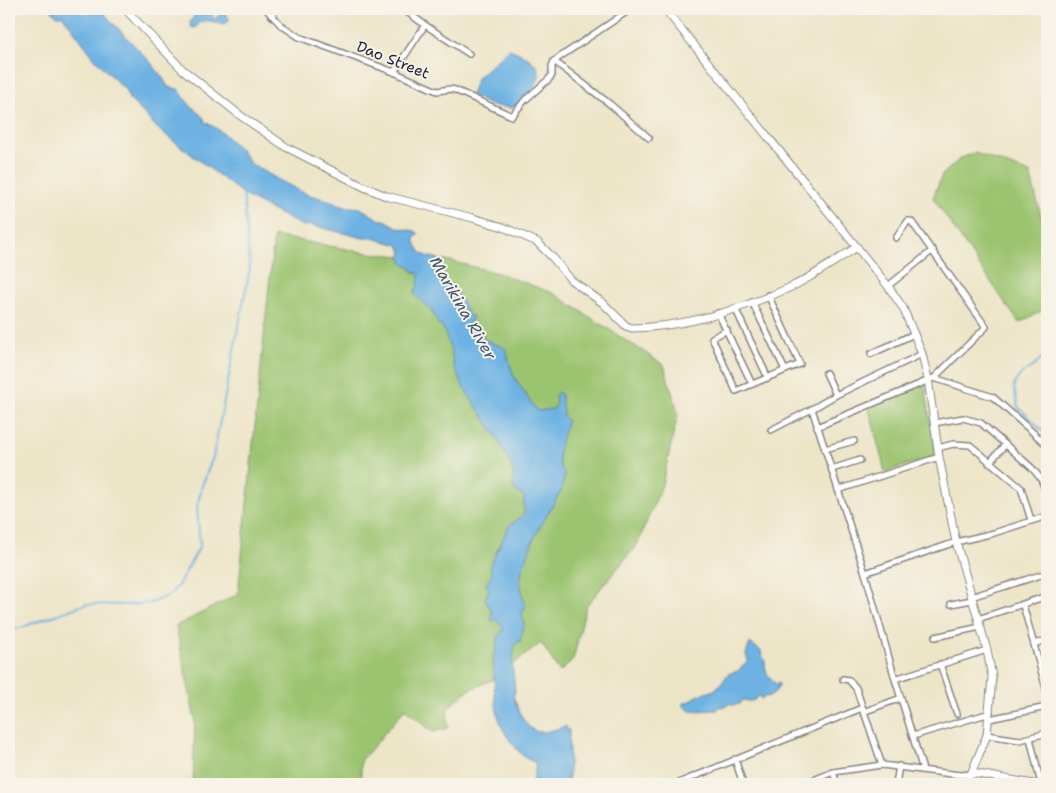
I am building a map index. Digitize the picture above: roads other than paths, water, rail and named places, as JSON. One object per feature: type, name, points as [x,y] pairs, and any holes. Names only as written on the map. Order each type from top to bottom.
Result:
[{"type":"street","points":[[125,9],[192,78],[241,116],[286,147],[362,186],[386,196],[473,218],[537,242],[553,258],[565,274],[610,310],[626,326],[632,328],[650,328],[673,324],[752,302],[816,274],[857,247]]},
{"type":"street","name":"Dao Street","points":[[266,9],[281,25],[299,37],[394,72],[437,91],[455,90],[512,116],[525,100],[549,80],[552,75],[553,64]]},
{"type":"street","points":[[271,15],[276,9]]},
{"type":"street","points":[[403,9],[469,54]]},
{"type":"street","points":[[631,9],[553,64],[611,105],[649,138]]},
{"type":"street","points":[[666,9],[888,286],[903,308],[922,354],[931,378],[934,423],[939,457],[956,542],[987,650],[992,677],[987,735],[966,784]]},
{"type":"street","points":[[394,72],[425,25]]},
{"type":"street","points":[[817,427],[931,378],[986,327],[910,220],[896,238]]},
{"type":"street","points":[[888,286],[933,250]]},
{"type":"street","points":[[726,330],[712,338],[736,391],[800,364],[768,295]]},
{"type":"street","points":[[752,302],[785,370]]},
{"type":"street","points":[[735,308],[768,378]]},
{"type":"street","points":[[718,313],[752,384]]},
{"type":"street","points":[[871,354],[914,334]]},
{"type":"street","points":[[771,430],[836,395],[922,354]]},
{"type":"street","points":[[826,373],[836,395]]},
{"type":"street","points":[[931,378],[993,397],[1047,445]]},
{"type":"street","points":[[812,409],[865,573],[923,770]]},
{"type":"street","points":[[934,423],[963,418],[982,423],[1032,468],[1041,478],[1047,494]]},
{"type":"street","points":[[824,448],[854,441]]},
{"type":"street","points":[[938,448],[953,444],[970,445],[989,463],[1021,488],[1031,520]]},
{"type":"street","points":[[989,463],[1005,445]]},
{"type":"street","points":[[838,490],[939,457]]},
{"type":"street","points":[[832,469],[860,460]]},
{"type":"street","points":[[865,573],[956,542],[994,533],[1047,516]]},
{"type":"street","points":[[951,604],[1047,572]]},
{"type":"street","points":[[978,619],[1047,596]]},
{"type":"street","points":[[1023,605],[1047,692]]},
{"type":"street","points":[[935,637],[980,627]]},
{"type":"street","points":[[1034,644],[1047,640]]},
{"type":"street","points":[[895,680],[987,650]]},
{"type":"street","points":[[1040,662],[1047,661]]},
{"type":"street","points":[[940,664],[956,714]]},
{"type":"street","points":[[843,679],[850,680],[854,684],[882,765]]},
{"type":"street","points":[[676,784],[735,759],[863,710],[901,698]]},
{"type":"street","points":[[912,736],[989,716],[1047,707]]},
{"type":"street","points":[[987,735],[1020,740],[1047,733]]},
{"type":"street","points":[[1030,738],[1041,784]]},
{"type":"street","points":[[735,759],[743,784]]},
{"type":"street","points":[[804,784],[833,772],[882,765],[960,775],[978,774],[1033,784]]},
{"type":"street","points":[[896,784],[899,766]]},
{"type":"street","points":[[833,772],[837,784]]},
{"type":"water","name":"Marikina River","points":[[50,9],[101,9],[146,57],[168,87],[178,89],[189,104],[204,118],[204,121],[219,130],[242,151],[250,163],[306,194],[332,201],[341,206],[360,208],[380,220],[385,220],[399,228],[415,231],[419,234],[414,239],[417,247],[424,255],[437,258],[445,280],[453,292],[458,294],[469,316],[473,316],[470,323],[472,331],[476,333],[481,332],[486,341],[491,341],[505,348],[514,377],[537,411],[554,409],[556,403],[555,396],[558,392],[561,394],[563,416],[567,420],[560,447],[559,461],[565,473],[561,491],[535,536],[522,569],[520,582],[525,607],[522,613],[524,625],[520,641],[515,644],[512,661],[515,692],[513,696],[526,724],[536,731],[542,732],[566,726],[566,729],[569,730],[569,777],[566,784],[532,784],[536,765],[522,755],[508,737],[498,716],[493,655],[496,653],[497,639],[504,628],[496,619],[492,622],[492,612],[485,599],[489,589],[486,584],[492,574],[491,563],[509,526],[523,516],[525,497],[515,491],[513,485],[514,476],[509,461],[494,433],[464,388],[454,367],[451,350],[443,328],[438,324],[432,311],[414,294],[418,285],[419,274],[412,271],[409,265],[402,263],[400,257],[402,252],[399,245],[311,225],[303,226],[247,197],[158,129],[129,99],[126,91],[95,59],[63,16],[57,16]]},
{"type":"water","points":[[196,9],[210,9],[215,19],[221,13],[226,14],[229,19],[228,22],[219,24],[204,21],[195,28],[191,27],[190,22]]},
{"type":"water","points":[[509,49],[523,55],[533,62],[538,69],[537,83],[531,91],[512,108],[490,105],[471,95],[477,78]]},
{"type":"water","points":[[750,643],[761,651],[765,660],[765,668],[770,678],[776,684],[779,683],[774,693],[762,699],[758,696],[753,701],[742,700],[740,704],[733,705],[729,703],[727,706],[719,707],[717,710],[690,711],[683,705],[695,697],[714,690],[728,674],[738,671],[748,660],[746,654]]},
{"type":"waterway","points":[[9,632],[86,604],[126,605],[151,603],[170,595],[179,584],[200,546],[197,508],[202,486],[213,457],[250,268],[243,193]]},
{"type":"waterway","points":[[1047,353],[1034,366],[1022,373],[1015,382],[1014,388],[1018,407],[1047,435]]}]
